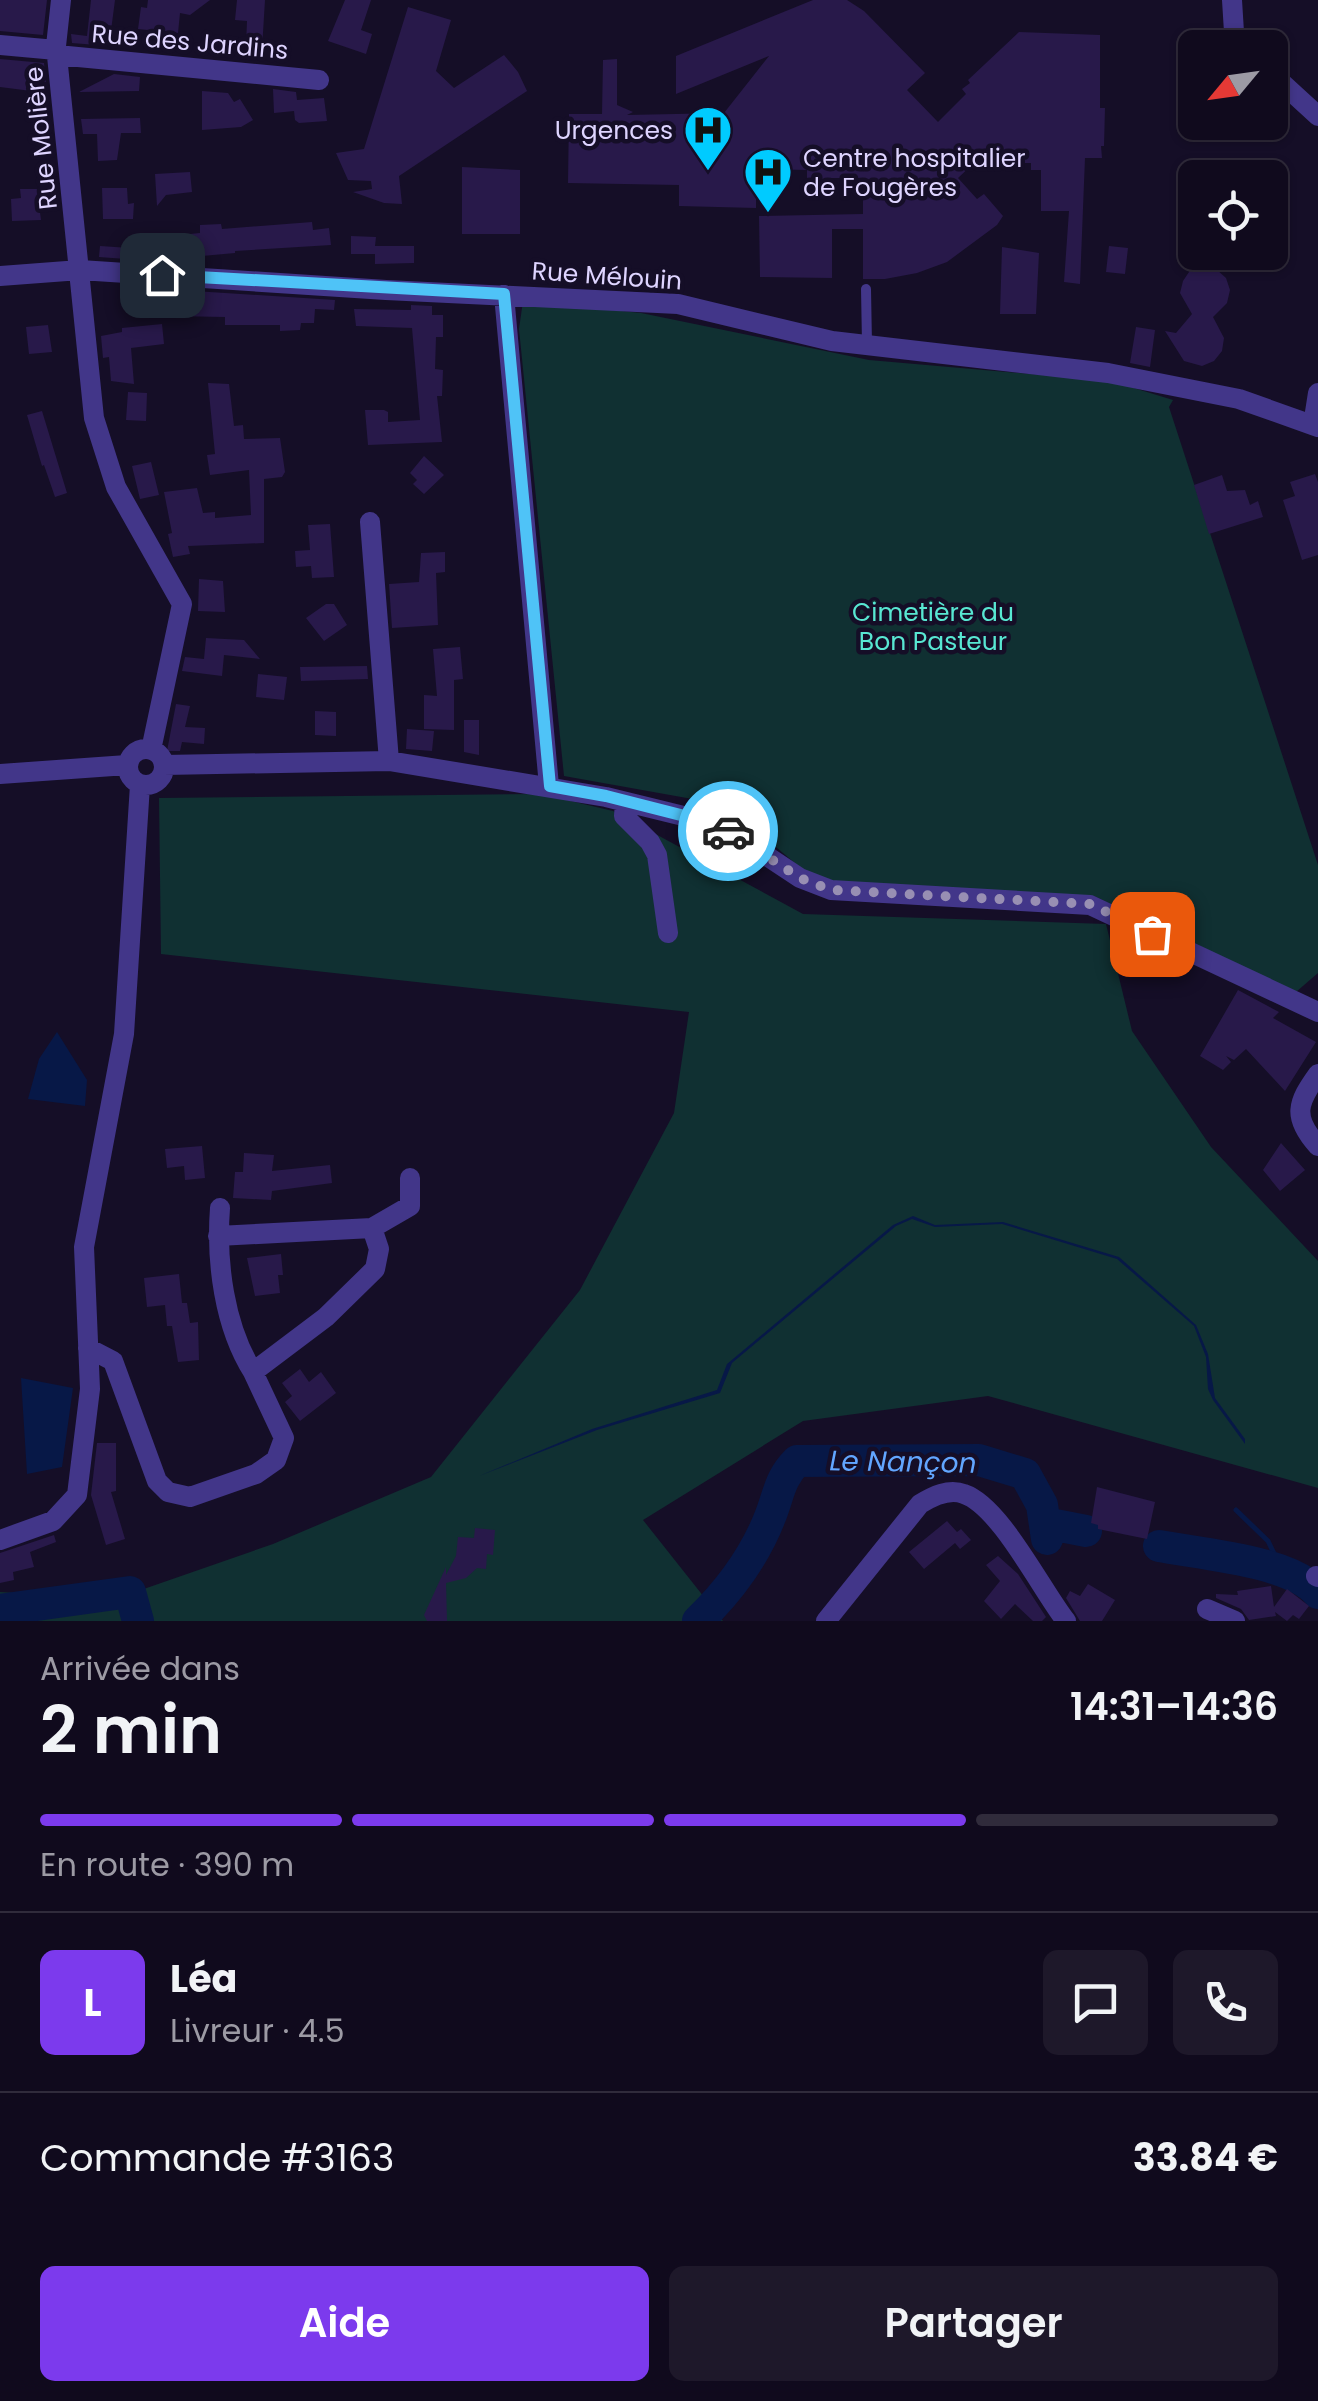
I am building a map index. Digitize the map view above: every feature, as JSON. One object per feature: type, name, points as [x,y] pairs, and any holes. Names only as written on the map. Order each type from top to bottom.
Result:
[{"type":"street","name":"Rue Molière","points":[[61,0],[56,53],[94,418],[116,487],[182,604],[158,757]]},
{"type":"street","points":[[1232,0],[1234,30]]},
{"type":"street","name":"Rue des Jardins","points":[[0,45],[319,80]]},
{"type":"street","points":[[1288,88],[1318,116]]},
{"type":"street","name":"Rue Mélouin","points":[[0,276],[80,270],[678,304],[832,340],[1108,373],[1239,399],[1315,426]]},
{"type":"street","points":[[504,294],[550,786]]},
{"type":"street","points":[[1315,426],[1318,393]]},
{"type":"street","points":[[370,522],[389,761]]},
{"type":"street","points":[[158,757],[158,782],[140,785],[130,777],[128,765],[136,752],[158,757],[389,761],[550,786],[720,825],[800,878],[831,890],[1090,904],[1318,1012]]},
{"type":"street","points":[[0,774],[128,765]]},
{"type":"street","points":[[0,1540],[52,1521],[78,1495],[90,1389],[84,1247],[124,1034],[140,785]]},
{"type":"street","points":[[625,802],[624,816],[650,842],[657,855],[668,933]]},
{"type":"street","points":[[1318,1074],[1302,1096],[1299,1116],[1305,1132],[1318,1146]]},
{"type":"street","points":[[218,1236],[372,1228],[410,1206],[410,1178]]},
{"type":"street","points":[[88,1348],[113,1362],[157,1480],[168,1492],[190,1496],[256,1474],[276,1460],[284,1438],[232,1329],[218,1236],[220,1208]]},
{"type":"street","points":[[253,1372],[326,1317],[375,1269],[379,1249],[372,1228]]},
{"type":"street","points":[[826,1621],[920,1504],[937,1494],[962,1492],[986,1506],[1001,1523],[1066,1621]]},
{"type":"street","points":[[1207,1609],[1235,1621]]},
{"type":"lane","points":[[866,289],[867,344]]},
{"type":"green space","name":"Cimetière du Bon Pasteur","points":[[523,301],[641,313],[869,360],[1111,381],[1173,400],[1169,407],[1318,865],[1318,973],[1296,992],[1094,896],[829,882],[809,875],[726,805],[564,776],[519,329]]},
{"type":"green space","points":[[541,794],[613,811],[803,914],[1106,924],[1132,1031],[1211,1147],[1318,1261],[1318,1488],[988,1396],[803,1421],[643,1520],[723,1621],[0,1621],[0,1592],[115,1599],[273,1544],[431,1477],[580,1290],[674,1113],[689,1012],[161,954],[159,798]]},
{"type":"water","points":[[57,1032],[87,1080],[85,1106],[28,1099],[39,1059]]},
{"type":"water","points":[[913,1216],[935,1225],[1003,1222],[1119,1257],[1196,1325],[1208,1354],[1215,1398],[1245,1444],[1208,1389],[1206,1357],[1194,1326],[1117,1259],[1002,1224],[935,1227],[912,1219],[896,1226],[732,1363],[720,1393],[597,1430],[479,1476],[592,1429],[717,1390],[727,1364],[893,1225]]},
{"type":"water","points":[[21,1378],[73,1388],[62,1467],[27,1474]]},
{"type":"building","points":[[0,0],[47,0],[43,35],[0,31]]},
{"type":"building","points":[[91,0],[115,0],[109,46],[72,43],[71,34],[87,36]]},
{"type":"building","points":[[148,0],[210,0],[190,15],[180,13],[178,33],[138,29],[141,7],[147,8]]},
{"type":"building","points":[[237,0],[265,0],[262,49],[246,47],[247,21],[235,20]]},
{"type":"building","points":[[345,0],[371,0],[361,30],[372,34],[366,54],[328,41]]},
{"type":"building","points":[[813,0],[847,0],[864,11],[925,73],[907,90],[938,122],[966,94],[962,89],[970,83],[968,80],[1019,32],[1100,35],[1104,146],[1102,158],[1085,158],[1080,284],[1064,282],[1069,211],[1041,211],[1041,170],[1031,170],[1031,163],[974,163],[958,178],[977,199],[984,194],[1003,216],[997,225],[947,262],[885,279],[863,279],[863,229],[832,229],[832,278],[760,277],[759,216],[863,214],[863,178],[831,178],[830,189],[807,189],[807,170],[756,169],[756,208],[679,206],[679,185],[568,183],[569,114],[602,114],[603,60],[617,59],[617,105],[633,112],[627,115],[724,113],[769,56],[676,94],[676,56]]},
{"type":"building","points":[[408,7],[451,20],[436,71],[454,88],[504,55],[527,91],[399,176],[402,204],[384,203],[353,192],[372,189],[371,181],[348,180],[336,153],[364,149]]},
{"type":"building","points":[[0,59],[44,63],[47,93],[0,87]]},
{"type":"building","points":[[114,74],[140,77],[139,91],[79,92]]},
{"type":"building","points":[[273,89],[296,92],[297,100],[324,98],[327,121],[299,123],[294,111],[274,113]]},
{"type":"building","points":[[202,91],[228,93],[234,102],[240,99],[253,120],[241,127],[202,130]]},
{"type":"building","points":[[140,118],[141,133],[121,133],[117,160],[98,161],[97,134],[83,134],[81,119]]},
{"type":"building","points":[[462,167],[520,170],[520,234],[462,234]]},
{"type":"building","points":[[190,172],[192,192],[166,195],[157,206],[155,174]]},
{"type":"building","points":[[102,188],[127,188],[128,204],[134,203],[133,219],[103,219]]},
{"type":"building","points":[[20,189],[57,189],[58,203],[39,205],[41,220],[12,221],[11,199],[21,198]]},
{"type":"building","points":[[312,222],[313,230],[329,228],[331,245],[235,251],[166,262],[99,257],[100,246],[145,249],[145,242],[200,233],[200,225],[221,224],[222,229]]},
{"type":"building","points":[[351,236],[376,237],[375,246],[414,246],[414,263],[375,264],[375,254],[351,254]]},
{"type":"building","points":[[1109,246],[1128,248],[1125,274],[1106,272]]},
{"type":"building","points":[[1002,247],[1039,253],[1036,314],[1000,314]]},
{"type":"building","points":[[1190,270],[1217,270],[1226,278],[1230,290],[1227,303],[1213,317],[1224,338],[1222,351],[1214,361],[1202,366],[1184,361],[1165,331],[1176,333],[1192,314],[1180,293]]},
{"type":"building","points":[[171,293],[335,300],[334,310],[315,309],[314,323],[301,323],[300,330],[280,331],[280,325],[225,325],[225,317],[172,316]]},
{"type":"building","points":[[411,305],[432,306],[432,315],[443,315],[443,337],[436,337],[435,369],[443,370],[442,396],[437,396],[442,442],[368,445],[365,410],[388,412],[388,422],[420,420],[412,328],[356,326],[354,309],[411,310]]},
{"type":"building","points":[[162,324],[164,344],[131,348],[134,384],[111,381],[109,357],[103,358],[101,336],[122,332],[122,328]]},
{"type":"building","points":[[48,325],[52,352],[29,354],[26,327]]},
{"type":"building","points":[[1136,327],[1155,330],[1150,367],[1130,363]]},
{"type":"building","points":[[208,383],[229,384],[234,426],[243,425],[244,439],[280,438],[285,472],[282,477],[264,479],[264,543],[188,546],[190,554],[173,557],[164,492],[197,488],[203,513],[215,512],[215,518],[251,515],[249,470],[210,475],[207,455],[215,454]]},
{"type":"building","points":[[128,392],[147,393],[146,421],[126,420]]},
{"type":"building","points":[[42,411],[67,493],[55,497],[27,415]]},
{"type":"building","points":[[424,456],[444,475],[424,494],[413,484],[417,480],[410,473]]},
{"type":"building","points":[[151,462],[159,495],[140,499],[132,466]]},
{"type":"building","points":[[1315,474],[1318,555],[1302,560],[1283,500],[1295,496],[1290,482]]},
{"type":"building","points":[[1222,475],[1227,491],[1245,490],[1250,505],[1258,501],[1263,517],[1209,534],[1194,485]]},
{"type":"building","points":[[330,524],[334,577],[312,578],[311,566],[296,567],[295,551],[310,550],[308,525]]},
{"type":"building","points":[[445,552],[445,572],[436,573],[438,625],[392,628],[389,584],[419,582],[421,553]]},
{"type":"building","points":[[199,579],[223,581],[225,612],[198,611]]},
{"type":"building","points":[[326,604],[334,604],[347,625],[324,641],[306,618]]},
{"type":"building","points":[[206,638],[244,640],[260,659],[224,655],[222,676],[182,671],[185,657],[204,659]]},
{"type":"building","points":[[460,647],[463,679],[454,680],[454,730],[424,729],[424,695],[437,696],[433,649]]},
{"type":"building","points":[[367,666],[368,679],[301,681],[300,667]]},
{"type":"building","points":[[258,674],[287,677],[284,700],[256,697]]},
{"type":"building","points":[[176,704],[190,706],[185,727],[205,728],[204,744],[182,742],[180,751],[167,751]]},
{"type":"building","points":[[315,711],[336,712],[336,736],[315,735]]},
{"type":"building","points":[[464,720],[479,720],[479,755],[464,752]]},
{"type":"building","points":[[407,729],[434,731],[432,751],[406,749]]},
{"type":"building","points":[[1238,990],[1279,1012],[1273,1018],[1316,1042],[1285,1091],[1246,1049],[1234,1060],[1226,1056],[1231,1062],[1223,1070],[1200,1056]]},
{"type":"building","points":[[1281,1143],[1305,1170],[1280,1191],[1263,1170]]},
{"type":"building","points":[[202,1146],[205,1178],[185,1180],[184,1166],[167,1168],[165,1149]]},
{"type":"building","points":[[244,1153],[274,1155],[272,1171],[330,1165],[332,1183],[272,1191],[271,1200],[233,1198],[235,1172],[243,1172]]},
{"type":"building","points":[[281,1254],[280,1293],[255,1296],[247,1258]]},
{"type":"building","points":[[179,1274],[182,1303],[187,1303],[190,1323],[198,1322],[199,1360],[178,1362],[165,1305],[147,1307],[144,1278]]},
{"type":"building","points":[[300,1369],[309,1382],[321,1372],[336,1393],[300,1421],[285,1402],[292,1396],[282,1383]]},
{"type":"building","points":[[97,1443],[116,1443],[116,1491],[111,1492],[125,1539],[106,1545],[91,1495]]},
{"type":"building","points":[[1097,1487],[1155,1502],[1147,1539],[1098,1529],[1098,1525],[1091,1523]]},
{"type":"building","points":[[947,1521],[971,1540],[960,1549],[955,1543],[924,1569],[909,1552]]},
{"type":"building","points":[[475,1528],[495,1530],[493,1555],[487,1554],[486,1569],[477,1568],[466,1578],[446,1583],[447,1621],[427,1621],[424,1615],[446,1567],[446,1575],[456,1556],[458,1537],[474,1538]]},
{"type":"building","points":[[54,1535],[56,1542],[30,1552],[34,1567],[13,1572],[14,1580],[0,1583],[0,1553]]},
{"type":"building","points":[[998,1556],[1018,1574],[1046,1617],[1042,1621],[1033,1621],[1015,1604],[1001,1619],[984,1601],[1000,1581],[986,1565]]},
{"type":"building","points":[[1088,1584],[1115,1600],[1102,1621],[1080,1621],[1066,1598],[1070,1591],[1080,1596]]},
{"type":"building","points":[[1271,1586],[1274,1607],[1287,1589],[1309,1606],[1299,1619],[1293,1615],[1287,1621],[1275,1612],[1276,1616],[1249,1620],[1241,1609],[1216,1598],[1216,1594],[1238,1595],[1237,1591]]},
{"type":"waterway","name":"Le Nançon","points":[[698,1621],[748,1560],[764,1532],[783,1481],[797,1461],[979,1460],[1025,1474],[1042,1505],[1047,1539]]},
{"type":"waterway","points":[[1236,1510],[1268,1541],[1281,1568]]},
{"type":"waterway","name":"Le Nançon","points":[[1045,1523],[1086,1531]]},
{"type":"waterway","name":"Le Nançon","points":[[1159,1546],[1267,1566],[1288,1573],[1318,1593]]},
{"type":"waterway","name":"Le Nançon","points":[[0,1610],[130,1592],[138,1621]]},
{"type":"way so far","points":[[728,831],[800,878],[831,890],[1090,904],[1152,934]]},
{"type":"place","name":"Urgences","points":[[708,172]]},
{"type":"place","name":"Centre hospitalier de Fougères","points":[[768,214]]},
{"type":"route","points":[[162,275],[504,294],[550,786],[606,796],[720,825],[728,831]]}]
